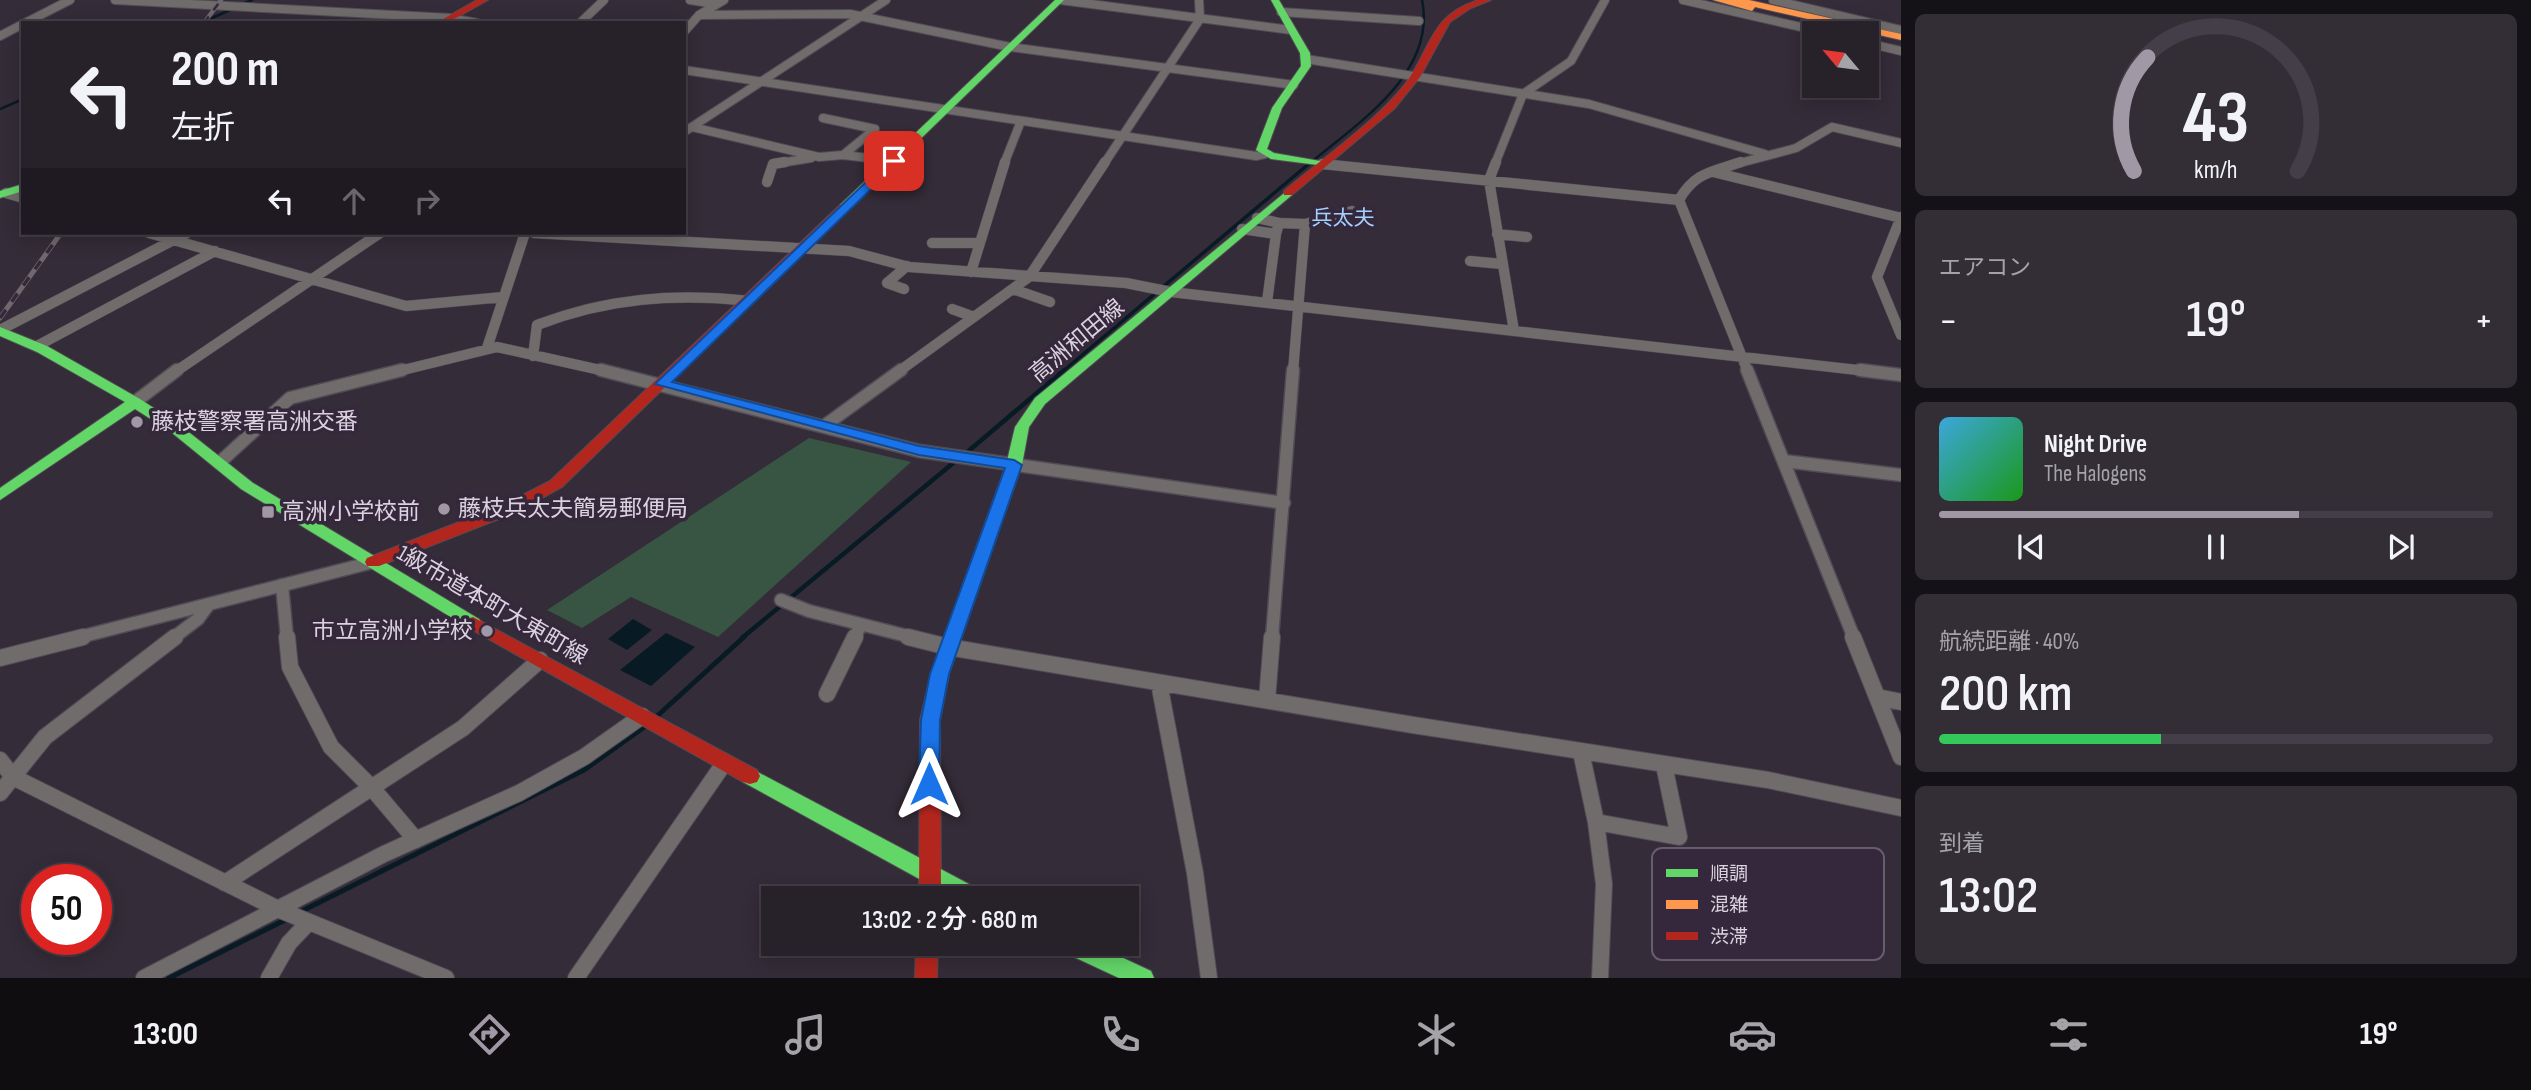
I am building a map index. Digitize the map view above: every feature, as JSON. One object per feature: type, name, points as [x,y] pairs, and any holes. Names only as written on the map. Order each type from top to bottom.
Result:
[{"type":"main road","points":[[445,20],[484,0]]},
{"type":"main road","points":[[373,562],[539,495],[573,469],[1060,0]]},
{"type":"main road","name":"高洲和田線","points":[[930,886],[930,720],[948,647],[1014,465],[1023,427],[1040,401],[1390,107],[1415,77],[1438,27],[1447,15],[1487,0]]},
{"type":"main road","points":[[1717,0],[1809,21]]},
{"type":"main road","points":[[1738,0],[1901,37]]},
{"type":"main road","points":[[1278,6],[1306,59],[1294,85],[1277,108],[1261,150],[1265,154],[1322,164]]},
{"type":"main road","points":[[1880,38],[1901,43]]},
{"type":"main road","points":[[3,194],[21,188]]},
{"type":"main road","name":"1級市道本町大東町線","points":[[0,330],[37,346],[135,402],[176,429],[247,486],[540,660],[952,886]]},
{"type":"main road","points":[[0,495],[135,402]]},
{"type":"main road","points":[[926,978],[927,956]]},
{"type":"main road","points":[[1095,956],[1143,978]]},
{"type":"street","points":[[28,21],[70,0]]},
{"type":"street","points":[[115,0],[445,20]]},
{"type":"street","points":[[582,21],[604,0]]},
{"type":"street","points":[[690,0],[715,4]]},
{"type":"street","points":[[686,30],[699,15],[724,0]]},
{"type":"street","points":[[688,130],[886,0]]},
{"type":"street","points":[[1060,0],[1291,30]]},
{"type":"street","points":[[824,426],[1029,277],[1200,19],[1199,0]]},
{"type":"street","points":[[1514,331],[1489,180],[1523,94],[1571,61],[1605,0]]},
{"type":"street","points":[[1683,0],[1802,27]]},
{"type":"street","points":[[1773,0],[1901,30]]},
{"type":"street","points":[[1278,6],[1419,21]]},
{"type":"street","points":[[699,15],[850,14],[1010,47],[1294,85]]},
{"type":"street","points":[[0,36],[21,25]]},
{"type":"street","points":[[1880,46],[1901,51]]},
{"type":"street","points":[[1306,59],[1615,110],[1765,154]]},
{"type":"street","points":[[686,70],[1256,156],[1265,154]]},
{"type":"street","points":[[823,118],[875,129],[843,155]]},
{"type":"street","points":[[971,272],[1008,151],[1021,121]]},
{"type":"street","points":[[1679,200],[1689,182],[1765,154],[1796,148],[1832,127],[1901,142]]},
{"type":"street","points":[[688,130],[819,157]]},
{"type":"street","points":[[767,182],[773,164],[843,155],[894,161]]},
{"type":"street","points":[[1322,164],[1679,200]]},
{"type":"street","points":[[1712,172],[1901,218],[1877,277],[1901,335]]},
{"type":"street","points":[[3,194],[21,198]]},
{"type":"street","points":[[1679,200],[1901,757]]},
{"type":"street","points":[[1257,218],[1279,223],[1305,224],[1352,211]]},
{"type":"street","points":[[1267,302],[1279,223]]},
{"type":"street","points":[[1268,700],[1305,224]]},
{"type":"street","points":[[1242,229],[1276,234]]},
{"type":"street","points":[[1497,234],[1527,237]]},
{"type":"street","points":[[156,235],[406,306],[503,297]]},
{"type":"street","points":[[0,330],[183,235]]},
{"type":"street","points":[[135,402],[203,351],[377,235]]},
{"type":"street","points":[[487,348],[524,235]]},
{"type":"street","points":[[570,235],[849,251],[907,267],[1145,287],[1901,375]]},
{"type":"street","points":[[932,243],[979,243]]},
{"type":"street","points":[[37,346],[215,251]]},
{"type":"street","points":[[1469,261],[1502,264]]},
{"type":"street","points":[[904,289],[887,283],[907,267]]},
{"type":"street","points":[[1013,289],[1050,302]]},
{"type":"street","points":[[533,356],[537,326],[590,307],[633,299],[688,295],[749,301]]},
{"type":"street","points":[[952,309],[974,317]]},
{"type":"street","points":[[219,463],[290,398],[487,348],[662,384],[919,451],[1284,503]]},
{"type":"street","points":[[1784,461],[1901,475]]},
{"type":"street","points":[[0,658],[373,562]]},
{"type":"street","points":[[282,585],[290,667],[331,747],[372,788],[416,840]]},
{"type":"street","points":[[781,600],[861,625],[948,647],[1581,752],[1768,780],[1901,808]]},
{"type":"street","points":[[0,793],[45,737],[198,618],[210,604]]},
{"type":"street","points":[[827,694],[861,625]]},
{"type":"street","points":[[225,883],[463,728],[540,660]]},
{"type":"street","points":[[1159,682],[1195,873],[1209,978]]},
{"type":"street","points":[[1877,697],[1901,702]]},
{"type":"street","points":[[144,978],[416,840],[530,787],[584,757],[642,716]]},
{"type":"street","points":[[1581,752],[1596,822],[1604,884],[1600,978]]},
{"type":"street","points":[[0,760],[13,777],[225,883],[426,975],[446,978]]},
{"type":"street","points":[[576,978],[725,762]]},
{"type":"street","points":[[1596,822],[1679,837],[1664,765]]},
{"type":"street","points":[[269,978],[289,943],[309,922]]},
{"type":"green space","points":[[809,438],[911,462],[718,637],[631,597],[582,628],[547,610]]},
{"type":"water","points":[[633,619],[652,630],[627,650],[608,639]]},
{"type":"water","points":[[666,633],[695,647],[651,686],[620,670]]},
{"type":"waterway","points":[[240,5],[252,0]]},
{"type":"waterway","points":[[1309,164],[1370,113],[1390,94],[1406,73],[1418,51],[1423,26],[1422,0]]},
{"type":"waterway","points":[[205,21],[232,9]]},
{"type":"waterway","points":[[0,109],[21,100]]},
{"type":"waterway","points":[[1062,372],[1311,162]]},
{"type":"waterway","points":[[965,454],[1064,370]]},
{"type":"waterway","points":[[742,638],[958,459]]},
{"type":"waterway","points":[[656,717],[744,637]]},
{"type":"waterway","points":[[298,913],[584,770],[647,725]]},
{"type":"waterway","points":[[169,978],[287,919]]},
{"type":"railway","points":[[205,21],[221,0]]},
{"type":"railway","points":[[0,318],[60,235]]},
{"type":"traffic: fast","points":[[844,207],[1060,0]]},
{"type":"traffic: fast","points":[[1275,0],[1305,53],[1306,66],[1277,108],[1261,150],[1271,156],[1322,164]]},
{"type":"traffic: fast","points":[[0,195],[21,188]]},
{"type":"traffic: fast","points":[[999,507],[1014,465],[1022,427],[1040,401],[1288,193]]},
{"type":"traffic: fast","points":[[0,331],[42,349],[135,402],[176,429],[247,486],[473,623]]},
{"type":"traffic: fast","points":[[0,495],[135,402]]},
{"type":"traffic: fast","points":[[750,776],[952,886]]},
{"type":"traffic: fast","points":[[1095,956],[1143,978]]},
{"type":"traffic: slow","points":[[1717,0],[1752,8]]},
{"type":"traffic: slow","points":[[1738,0],[1901,37]]},
{"type":"traffic: jam","points":[[444,21],[484,0]]},
{"type":"traffic: jam","points":[[1288,193],[1390,107],[1415,77],[1446,20],[1468,6],[1487,0]]},
{"type":"traffic: jam","points":[[373,562],[511,508],[556,484],[844,207]]},
{"type":"traffic: jam","points":[[930,886],[930,720],[940,674],[999,507]]},
{"type":"traffic: jam","points":[[473,623],[750,776]]},
{"type":"traffic: jam","points":[[926,978],[927,956]]},
{"type":"place","name":"藤枝警察署高洲交番","points":[[137,422]]},
{"type":"place","name":"藤枝兵太夫簡易郵便局","points":[[444,509]]},
{"type":"place","name":"高洲小学校前","points":[[268,512]]},
{"type":"place","name":"市立高洲小学校","points":[[487,631]]},
{"type":"district","name":"兵太夫","points":[[1343,218]]},
{"type":"route","points":[[894,161],[662,384],[919,451],[1014,465],[940,674],[930,720],[929,784]]}]
